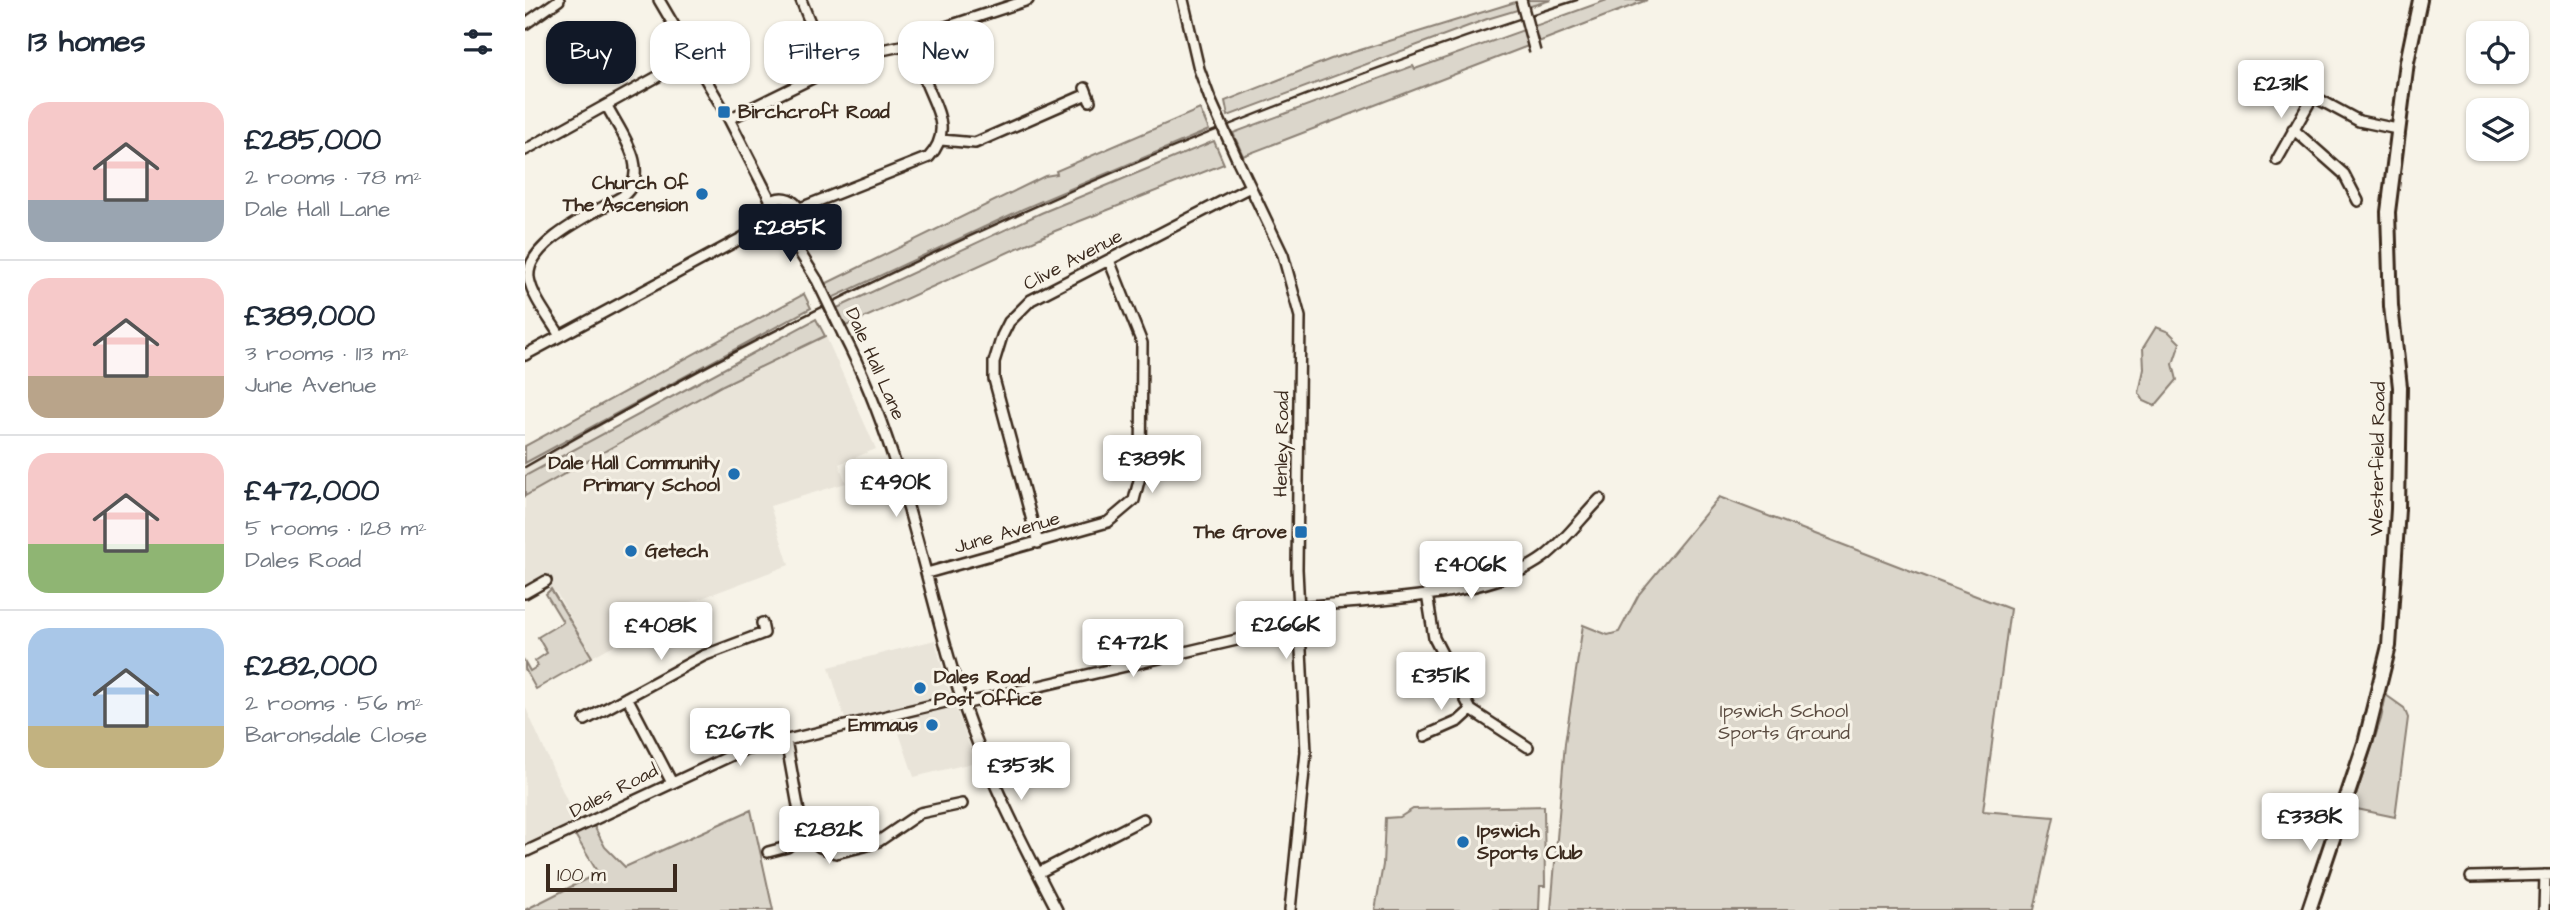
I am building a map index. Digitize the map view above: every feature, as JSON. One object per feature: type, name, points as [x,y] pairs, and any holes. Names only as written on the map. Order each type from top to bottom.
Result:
[{"type":"main road","name":"Westerfield Road","points":[[2309,910],[2365,743],[2389,646],[2398,509],[2400,387],[2391,306],[2388,228],[2397,129],[2420,0]]},
{"type":"street","points":[[525,24],[559,0]]},
{"type":"street","points":[[659,0],[672,21]]},
{"type":"street","points":[[801,0],[809,21]]},
{"type":"street","points":[[964,21],[1028,0]]},
{"type":"street","name":"Henley Road","points":[[1183,0],[1199,69],[1210,99],[1286,263],[1300,317],[1298,607],[1305,775],[1290,910]]},
{"type":"street","points":[[1521,0],[1535,52]]},
{"type":"street","points":[[525,150],[650,82]]},
{"type":"street","points":[[709,84],[771,201]]},
{"type":"street","points":[[729,119],[800,84]]},
{"type":"street","points":[[798,209],[924,160],[940,140],[942,120],[927,84]]},
{"type":"street","points":[[2296,87],[2358,121],[2397,129]]},
{"type":"street","points":[[940,140],[975,143],[1087,95]]},
{"type":"street","points":[[2277,160],[2313,96]]},
{"type":"street","points":[[560,336],[530,283],[530,265],[543,244],[623,196],[632,185],[636,172],[634,158],[607,106]]},
{"type":"street","points":[[2293,129],[2344,174],[2358,201]]},
{"type":"street","name":"Clive Avenue","points":[[1038,542],[994,379],[997,349],[1009,322],[1031,300],[1250,187]]},
{"type":"street","points":[[787,198],[798,209],[799,221],[787,232],[778,233],[767,225],[764,215],[771,201],[787,198]]},
{"type":"street","points":[[525,355],[767,225]]},
{"type":"street","name":"Dale Hall Lane","points":[[787,232],[817,280],[881,415],[963,701],[1000,793],[1057,910]]},
{"type":"street","name":"June Avenue","points":[[927,573],[1108,522],[1128,508],[1139,486],[1142,344],[1109,260]]},
{"type":"street","points":[[1298,607],[1427,594],[1500,581],[1544,557],[1600,499]]},
{"type":"street","points":[[525,593],[546,581]]},
{"type":"street","points":[[1427,594],[1434,638],[1471,709],[1528,747]]},
{"type":"street","points":[[585,720],[703,656],[764,633],[762,623]]},
{"type":"street","name":"Dales Road","points":[[525,852],[671,781],[741,751],[1245,638],[1299,632]]},
{"type":"street","points":[[627,697],[671,781]]},
{"type":"street","points":[[1425,736],[1459,721],[1471,709]]},
{"type":"street","points":[[786,740],[803,834],[820,847],[836,853],[879,841],[920,813],[963,804]]},
{"type":"street","points":[[1038,873],[1143,819]]},
{"type":"street","points":[[768,852],[787,847],[803,834]]},
{"type":"street","points":[[2471,877],[2548,875],[2544,910]]},
{"type":"shaded area","name":"Dale Hall Community Primary School","points":[[823,330],[876,449],[839,464],[846,483],[770,506],[789,565],[689,603],[592,657],[556,592],[544,588],[525,599],[525,467],[600,422],[613,447],[729,376]]},
{"type":"shaded area","points":[[935,640],[946,682],[976,762],[914,777],[891,709],[845,719],[829,667]]},
{"type":"shaded area","points":[[525,706],[579,828],[525,852]]},
{"type":"green space","points":[[1522,0],[1551,0],[1487,19],[1228,116],[1225,101],[1331,59]]},
{"type":"green space","points":[[1607,0],[1647,0],[1243,156],[1233,133],[1413,66],[1415,69]]},
{"type":"green space","points":[[1200,109],[1209,130],[1023,209],[830,299],[823,285],[1045,176],[1057,174],[1056,171]]},
{"type":"green space","points":[[1214,141],[1224,164],[1055,231],[844,327],[835,309],[1041,213]]},
{"type":"green space","points":[[782,202],[792,206],[796,216],[792,226],[782,230],[772,226],[768,216],[772,206]]},
{"type":"green space","points":[[804,294],[811,308],[525,463],[525,446]]},
{"type":"green space","points":[[816,319],[825,336],[723,385],[525,496],[525,476]]},
{"type":"green space","points":[[2156,327],[2169,332],[2180,343],[2173,364],[2177,380],[2155,406],[2144,401],[2139,393],[2144,369],[2143,348]]},
{"type":"green space","name":"Ipswich School Sports Ground","points":[[1719,497],[2010,609],[1983,811],[2054,817],[2034,910],[1551,910],[1565,743],[1583,625],[1608,635],[1619,632],[1639,594]]},
{"type":"green space","points":[[551,589],[592,657],[536,689],[525,669],[525,662],[530,671],[538,666],[535,661],[547,653],[538,637],[563,622],[546,594]]},
{"type":"green space","points":[[2386,695],[2404,708],[2408,718],[2395,817],[2352,808],[2381,719]]},
{"type":"green space","name":"Ipswich Sports Club","points":[[1544,806],[1545,886],[1540,886],[1539,910],[1375,910],[1383,865],[1385,818],[1400,817],[1413,809]]},
{"type":"green space","points":[[751,810],[773,910],[525,910],[598,873],[574,833],[594,826],[605,847],[625,867]]},
{"type":"railway","points":[[525,467],[778,329],[1039,205],[1171,148],[1305,95],[1577,0]]},
{"type":"place","name":"Birchcroft Road","points":[[724,112]]},
{"type":"place","name":"Church Of The Ascension","points":[[702,194]]},
{"type":"place","name":"Dale Hall Community Primary School","points":[[734,474]]},
{"type":"place","name":"The Grove","points":[[1301,532]]},
{"type":"place","name":"Getech","points":[[631,551]]},
{"type":"place","name":"Dales Road Post Office","points":[[920,688]]},
{"type":"place","name":"Emmaus","points":[[932,725]]},
{"type":"place","name":"Ipswich Sports Club","points":[[1463,842]]}]
